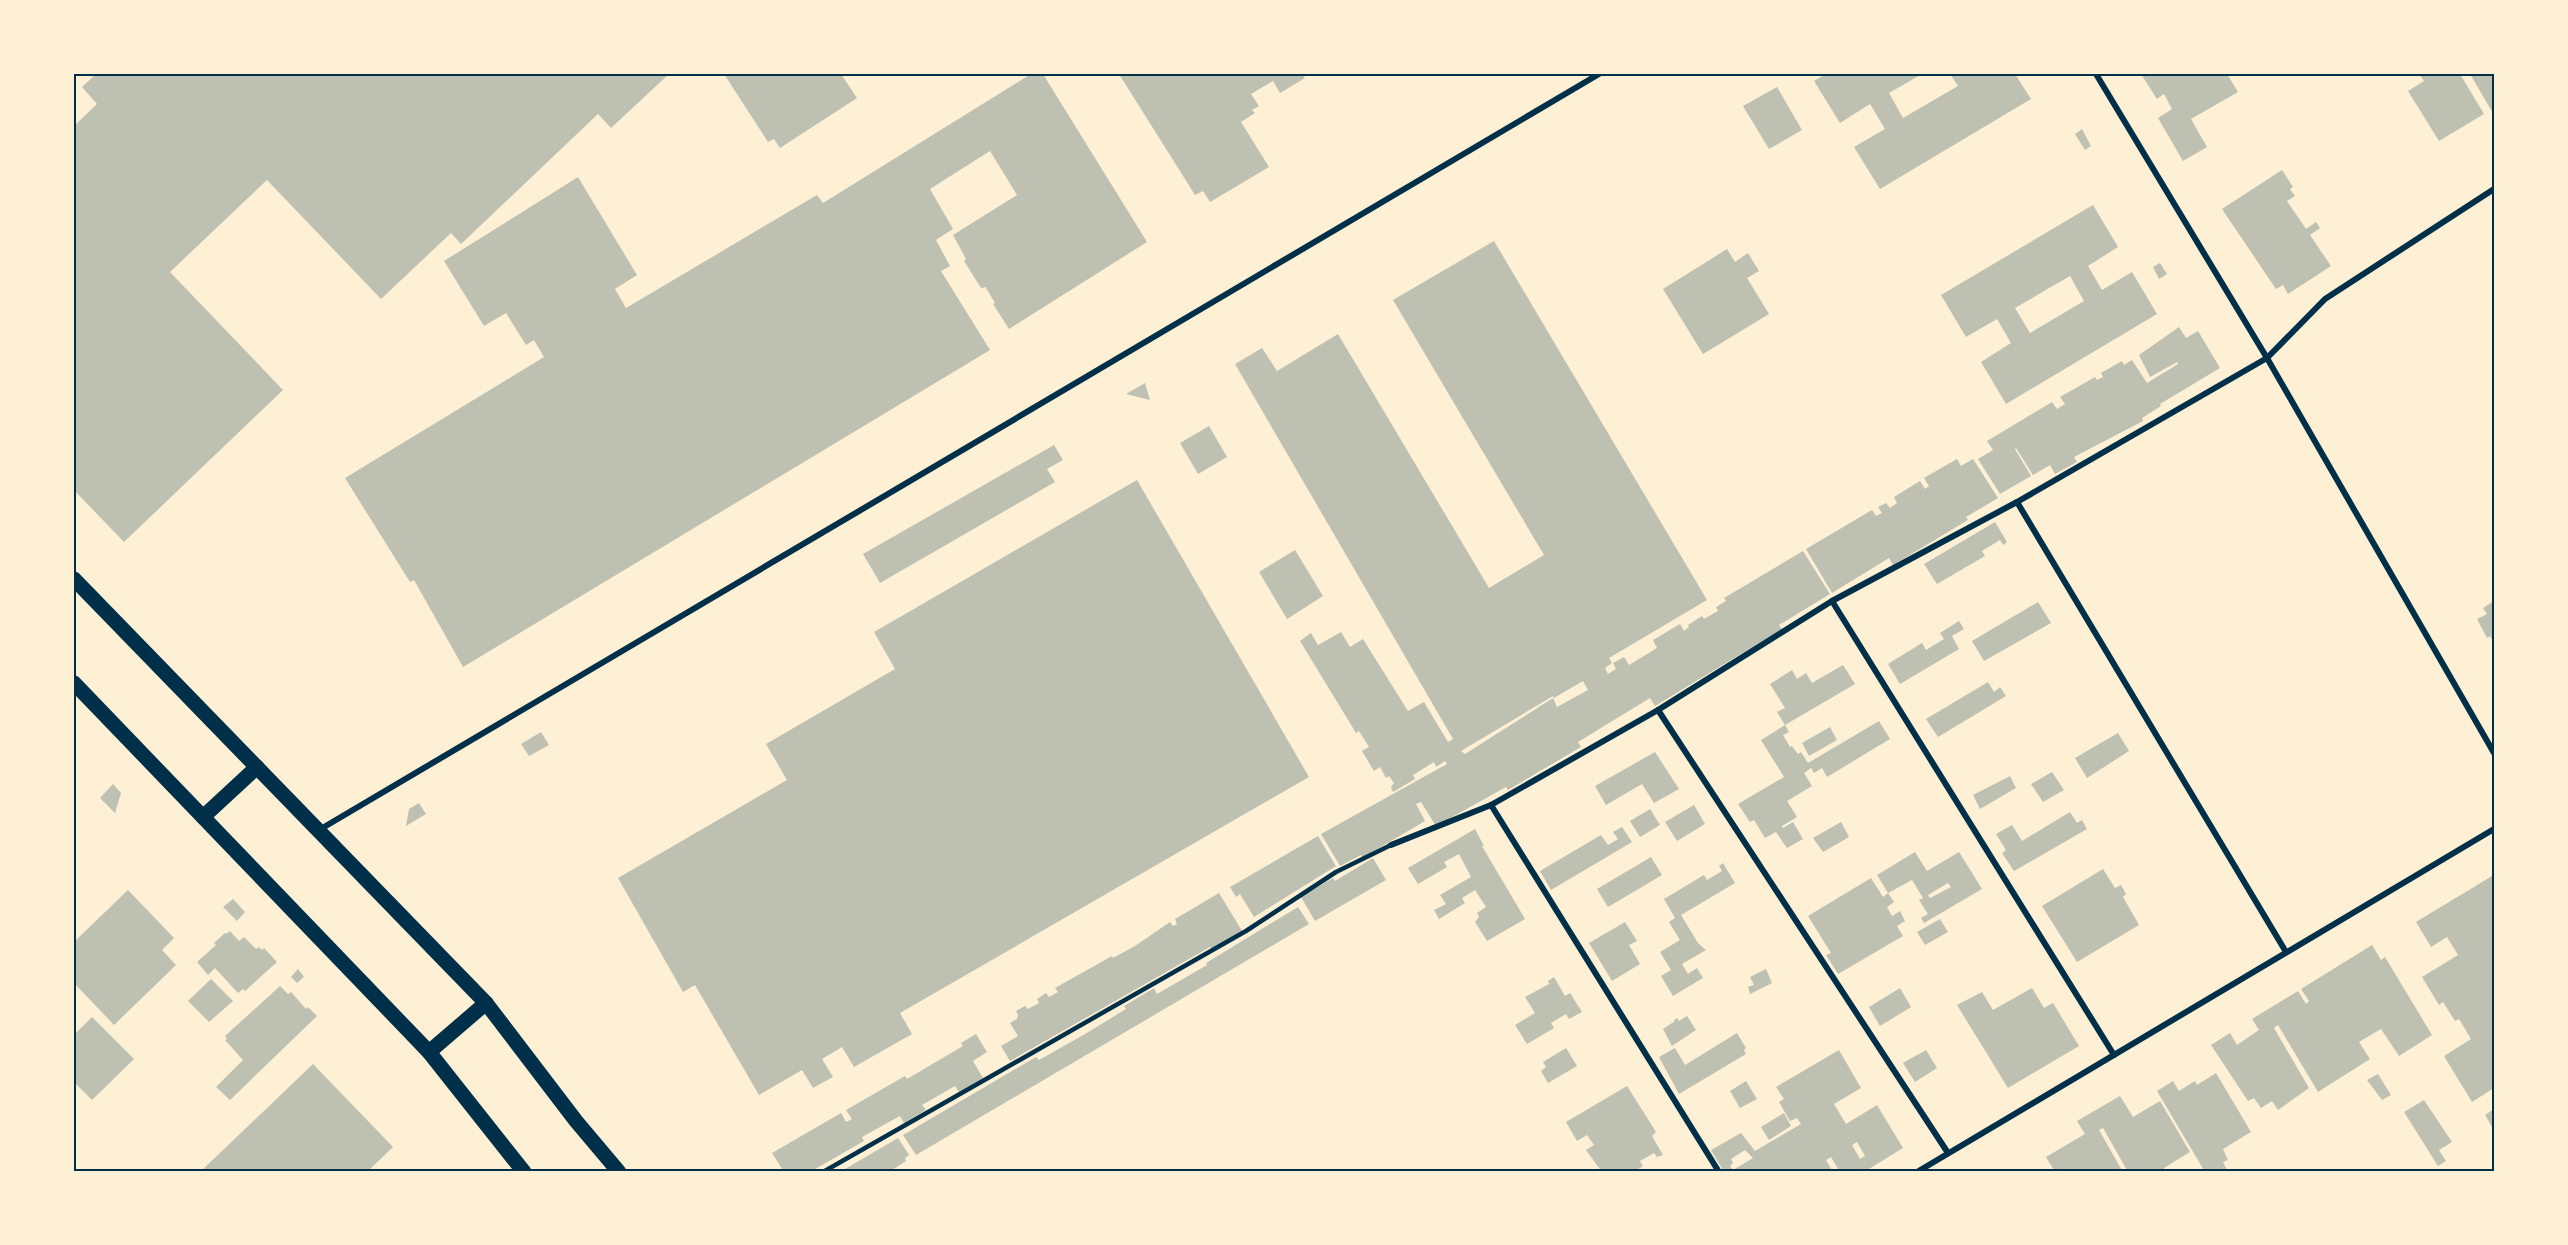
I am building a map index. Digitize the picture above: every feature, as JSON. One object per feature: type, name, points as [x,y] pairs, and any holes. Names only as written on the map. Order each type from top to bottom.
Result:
[{"type":"main road","points":[[74,579],[486,1003],[576,1121],[619,1172]]},
{"type":"main road","points":[[74,683],[429,1052],[524,1172]]},
{"type":"main road","points":[[204,818],[257,768]]},
{"type":"main road","points":[[429,1052],[486,1003]]},
{"type":"street","points":[[318,831],[1599,74]]},
{"type":"street","points":[[2096,74],[2267,358],[2494,753]]},
{"type":"street","points":[[1391,845],[1491,805],[1658,710],[1832,601],[2017,502],[2267,358],[2325,299],[2494,189]]},
{"type":"street","points":[[2017,502],[2286,952]]},
{"type":"street","points":[[1832,601],[2114,1055]]},
{"type":"street","points":[[1658,710],[1948,1153]]},
{"type":"street","points":[[1491,805],[1719,1172]]},
{"type":"street","points":[[1917,1172],[2494,829]]},
{"type":"lane","points":[[824,1172],[1246,931],[1336,872],[1391,845]]},
{"type":"building","points":[[96,74],[669,74],[611,128],[598,114],[461,244],[451,233],[381,299],[267,180],[170,272],[283,390],[124,542],[74,490],[74,126],[97,104],[82,87]]},
{"type":"building","points":[[724,74],[841,74],[857,98],[780,148],[774,139],[768,142]]},
{"type":"building","points":[[1031,74],[1043,74],[1147,242],[1009,329],[993,304],[995,303],[987,287],[981,288],[964,261],[966,259],[953,235],[1017,195],[990,151],[930,189],[953,229],[936,240],[950,266],[941,271],[990,350],[463,667],[414,580],[410,582],[345,478],[544,357],[534,340],[526,345],[506,313],[484,326],[444,261],[578,177],[637,275],[615,289],[626,308],[817,195],[823,203]]},
{"type":"building","points":[[1119,74],[1302,74],[1305,78],[1280,93],[1273,81],[1251,94],[1259,106],[1252,110],[1255,113],[1241,122],[1269,167],[1210,202],[1203,191],[1195,195]]},
{"type":"building","points":[[1826,74],[1922,74],[1889,93],[1903,118],[1958,86],[1950,74],[2015,74],[2031,99],[1880,189],[1854,147],[1885,129],[1870,104],[1840,123],[1814,81]]},
{"type":"building","points":[[2141,74],[2227,74],[2238,92],[2191,119],[2207,147],[2183,161],[2158,118],[2172,109],[2164,94],[2157,99]]},
{"type":"building","points":[[2419,74],[2460,74],[2484,114],[2439,141],[2408,91],[2424,81]]},
{"type":"building","points":[[2470,74],[2494,74],[2494,115]]},
{"type":"building","points":[[1777,87],[1802,130],[1769,149],[1743,106]]},
{"type":"building","points":[[2082,129],[2091,146],[2085,150],[2075,134]]},
{"type":"building","points":[[2282,170],[2293,187],[2290,189],[2295,196],[2287,201],[2306,229],[2316,222],[2320,228],[2310,235],[2331,266],[2288,294],[2283,285],[2276,289],[2222,209]]},
{"type":"building","points":[[2093,205],[2118,247],[2088,266],[2102,290],[2132,272],[2157,314],[2006,404],[1981,362],[2011,343],[1997,319],[1966,337],[1941,295]],"holes":[[[2070,276],[2084,301],[2030,333],[2015,308]]]},
{"type":"building","points":[[1494,241],[1707,600],[1609,658],[1612,663],[1605,668],[1608,674],[1616,669],[1613,663],[1624,657],[1629,665],[1657,648],[1653,640],[1680,624],[1684,631],[1689,627],[1688,625],[1702,616],[1704,619],[1718,611],[1716,607],[1726,601],[1724,598],[1803,551],[1830,594],[1779,625],[1782,629],[1655,706],[1650,698],[1578,742],[1581,747],[1508,790],[1506,787],[1436,826],[1421,802],[1416,804],[1425,821],[1362,858],[1361,855],[1340,866],[1321,834],[1447,764],[1445,761],[1436,767],[1434,762],[1413,775],[1415,779],[1393,792],[1391,787],[1394,783],[1389,776],[1386,778],[1380,767],[1374,771],[1362,751],[1369,747],[1359,731],[1356,733],[1300,641],[1311,633],[1318,645],[1341,632],[1350,647],[1363,639],[1408,711],[1424,702],[1448,742],[1453,739],[1235,364],[1262,348],[1277,371],[1338,334],[1489,588],[1544,555],[1393,300]],"holes":[[[1583,681],[1588,690],[1557,707],[1553,698],[1465,754],[1461,751],[1553,696],[1554,698]]]},
{"type":"building","points":[[1727,249],[1735,262],[1748,253],[1759,271],[1747,278],[1769,314],[1703,354],[1663,289]]},
{"type":"building","points":[[2160,263],[2167,274],[2159,279],[2153,267]]},
{"type":"building","points":[[2179,327],[2186,338],[2198,331],[2220,368],[2160,404],[2161,406],[2142,418],[2143,421],[2074,457],[2077,462],[2055,474],[2050,465],[2033,475],[2016,448],[2031,476],[2000,494],[1978,459],[1993,450],[1987,441],[2052,402],[2057,409],[2065,404],[2060,397],[2095,377],[2097,380],[2103,377],[2101,373],[2122,361],[2124,365],[2132,360],[2147,383],[2178,364],[2177,362],[2150,377],[2139,355]]},
{"type":"building","points":[[1145,383],[1150,400],[1126,394]]},
{"type":"building","points":[[1209,426],[1227,457],[1198,474],[1180,443]]},
{"type":"building","points":[[1054,445],[1063,460],[1047,469],[1055,482],[880,583],[863,554]]},
{"type":"building","points":[[1957,459],[1961,466],[1973,459],[1998,498],[1966,517],[1968,520],[1893,565],[1889,558],[1832,593],[1806,549],[1872,510],[1876,516],[1882,513],[1878,507],[1886,503],[1890,508],[1897,503],[1894,497],[1920,481],[1925,489],[1929,486],[1924,478]]},
{"type":"building","points":[[1137,480],[1309,777],[900,1013],[912,1034],[854,1067],[842,1047],[822,1059],[833,1077],[813,1088],[802,1070],[759,1095],[695,985],[683,992],[618,878],[787,780],[766,744],[895,669],[874,632]]},
{"type":"building","points":[[1995,522],[2007,542],[2003,545],[2000,540],[1982,551],[1985,556],[1937,584],[1924,564]]},
{"type":"building","points":[[1295,550],[1323,596],[1287,619],[1259,572]]},
{"type":"building","points":[[2494,601],[2494,643],[2490,636],[2487,638],[2477,619],[2487,614],[2483,608]]},
{"type":"building","points":[[2038,602],[2051,623],[1984,661],[1972,641]]},
{"type":"building","points":[[1959,621],[1964,629],[1952,636],[1959,649],[1900,684],[1888,664],[1922,643],[1926,650],[1944,639],[1940,633]]},
{"type":"building","points":[[1843,665],[1855,684],[1785,725],[1777,712],[1785,708],[1770,684],[1792,670],[1797,679],[1806,673],[1812,683]]},
{"type":"building","points":[[1988,682],[1994,692],[2000,687],[2006,696],[1938,737],[1926,719]]},
{"type":"building","points":[[1879,721],[1890,739],[1827,777],[1822,768],[1814,773],[1811,768],[1804,773],[1812,786],[1787,801],[1797,817],[1782,826],[1783,828],[1793,822],[1803,839],[1787,848],[1776,832],[1765,838],[1754,820],[1750,822],[1738,804],[1784,777],[1761,740],[1785,725],[1789,732],[1783,735],[1790,747],[1792,746],[1798,754],[1801,752],[1808,763]]},
{"type":"building","points":[[1830,727],[1837,740],[1809,756],[1802,743]]},
{"type":"building","points":[[541,732],[549,745],[529,756],[521,744]]},
{"type":"building","points":[[2118,733],[2129,751],[2087,778],[2075,758]]},
{"type":"building","points":[[1655,752],[1679,789],[1654,803],[1642,784],[1606,805],[1595,786]]},
{"type":"building","points":[[2052,772],[2064,790],[2043,802],[2031,784]]},
{"type":"building","points":[[2010,776],[2016,788],[1980,809],[1973,795]]},
{"type":"building","points":[[113,784],[121,793],[115,813],[100,798]]},
{"type":"building","points":[[419,803],[426,814],[406,826],[409,809]]},
{"type":"building","points":[[1694,805],[1705,824],[1677,841],[1665,822]]},
{"type":"building","points":[[1650,809],[1660,825],[1640,837],[1630,821]]},
{"type":"building","points":[[2070,812],[2077,823],[2082,820],[2087,829],[2014,871],[2002,853],[2006,850],[1996,834],[2012,825],[2022,841]]},
{"type":"building","points":[[1841,822],[1849,837],[1823,852],[1813,838]]},
{"type":"building","points":[[1622,827],[1632,842],[1551,890],[1540,871],[1601,835],[1608,845],[1618,839],[1613,832]]},
{"type":"building","points":[[1475,829],[1484,846],[1482,846],[1525,919],[1487,941],[1475,922],[1479,917],[1477,913],[1486,907],[1475,890],[1462,898],[1465,903],[1439,919],[1434,910],[1446,904],[1440,895],[1471,877],[1459,854],[1444,862],[1447,867],[1418,884],[1408,868]]},
{"type":"building","points":[[1318,836],[1336,866],[1254,917],[1240,894],[1236,897],[1230,887]]},
{"type":"building","points":[[1915,852],[1927,871],[1959,852],[1982,889],[1924,923],[1921,918],[1928,914],[1919,900],[1923,898],[1912,880],[1888,893],[1877,875]],"holes":[[[1948,883],[1951,887],[1930,898],[1928,895]]]},
{"type":"building","points":[[1651,857],[1662,875],[1608,907],[1597,889]]},
{"type":"building","points":[[1373,858],[1386,880],[1315,921],[1301,897],[1333,878],[1335,881]]},
{"type":"building","points":[[1723,863],[1735,883],[1681,915],[1698,943],[1706,950],[1682,964],[1688,974],[1697,968],[1703,978],[1673,996],[1661,976],[1671,970],[1660,952],[1680,940],[1669,922],[1675,918],[1664,899],[1704,875],[1707,880],[1722,871],[1719,866]]},
{"type":"building","points":[[2103,869],[2115,888],[2121,885],[2126,894],[2123,897],[2139,925],[2077,962],[2042,906]]},
{"type":"building","points":[[2492,876],[2494,881],[2494,1088],[2472,1102],[2444,1056],[2471,1039],[2459,1019],[2455,1021],[2443,1002],[2439,1005],[2422,977],[2458,955],[2447,937],[2431,947],[2416,922]]},
{"type":"building","points":[[1871,878],[1883,897],[1888,893],[1894,902],[1887,907],[1892,916],[1900,911],[1905,921],[1897,926],[1903,936],[1838,974],[1826,955],[1831,953],[1808,916]]},
{"type":"building","points":[[128,890],[174,938],[162,950],[176,965],[114,1025],[74,983],[74,942]]},
{"type":"building","points":[[1219,893],[1242,931],[1010,1061],[1001,1046],[1018,1036],[1010,1023],[1017,1019],[1016,1011],[1025,1006],[1028,1009],[1039,1003],[1037,999],[1046,993],[1049,997],[1058,992],[1055,988],[1112,956],[1113,958],[1135,946],[1170,922],[1173,926],[1177,924],[1175,919]]},
{"type":"building","points":[[233,899],[245,912],[237,921],[223,907]]},
{"type":"building","points":[[1298,907],[1309,924],[916,1155],[903,1135],[1036,1057],[1039,1060],[1085,1034],[1126,1009],[1124,1006],[1154,988],[1157,994]]},
{"type":"building","points":[[1940,919],[1948,932],[1925,945],[1917,932]]},
{"type":"building","points":[[1625,922],[1637,941],[1629,945],[1640,964],[1612,981],[1589,943]]},
{"type":"building","points":[[230,931],[239,941],[244,937],[256,949],[264,948],[277,962],[245,991],[243,989],[238,993],[215,968],[208,975],[197,962],[216,945],[214,943]]},
{"type":"building","points":[[2372,945],[2381,960],[2385,957],[2432,1035],[2399,1056],[2381,1029],[2359,1042],[2370,1059],[2318,1092],[2278,1025],[2274,1028],[2309,1088],[2278,1110],[2272,1101],[2261,1108],[2254,1098],[2248,1101],[2211,1045],[2230,1033],[2237,1045],[2259,1030],[2252,1019],[2298,991],[2306,1004],[2309,1001],[2301,989]]},
{"type":"building","points":[[298,969],[304,977],[297,983],[291,977]]},
{"type":"building","points":[[1766,969],[1772,983],[1750,994],[1748,987],[1754,985],[1750,977]]},
{"type":"building","points":[[1554,977],[1565,996],[1570,993],[1582,1012],[1569,1019],[1566,1014],[1551,1023],[1554,1028],[1527,1044],[1515,1025],[1535,1013],[1525,997],[1549,984],[1548,981]]},
{"type":"building","points":[[211,979],[233,1001],[209,1022],[188,1001]]},
{"type":"building","points":[[280,986],[288,994],[291,992],[306,1009],[308,1007],[317,1016],[230,1100],[216,1087],[243,1060],[225,1040],[227,1039],[225,1036]]},
{"type":"building","points":[[1900,988],[1911,1007],[1880,1026],[1869,1007]]},
{"type":"building","points":[[2032,988],[2044,1008],[2053,1003],[2079,1046],[2008,1088],[1957,1005],[1982,992],[1993,1010]]},
{"type":"building","points":[[1687,1016],[1696,1030],[1672,1046],[1663,1029],[1677,1018],[1679,1021]]},
{"type":"building","points":[[92,1017],[134,1059],[92,1100],[74,1082],[74,1035]]},
{"type":"building","points":[[1737,1033],[1746,1048],[1744,1050],[1746,1054],[1679,1094],[1659,1057],[1675,1048],[1685,1065]]},
{"type":"building","points":[[976,1034],[987,1052],[973,1061],[983,1078],[959,1092],[955,1086],[922,1105],[926,1110],[904,1123],[900,1116],[862,1137],[864,1141],[810,1172],[784,1172],[772,1153],[841,1113],[846,1122],[852,1119],[846,1110],[905,1076],[907,1079],[963,1046],[961,1043]]},
{"type":"building","points":[[1566,1048],[1577,1066],[1548,1083],[1541,1071],[1546,1067],[1543,1062]]},
{"type":"building","points":[[1839,1050],[1861,1088],[1834,1104],[1846,1124],[1877,1105],[1903,1148],[1864,1172],[1840,1172],[1831,1157],[1826,1160],[1833,1172],[1724,1172],[1711,1150],[1741,1133],[1755,1151],[1801,1124],[1797,1118],[1790,1121],[1779,1102],[1784,1099],[1776,1087]],"holes":[[[1857,1142],[1865,1156],[1860,1159],[1852,1145]],[[1745,1150],[1753,1158],[1733,1170],[1730,1166],[1733,1163],[1731,1159]]]},
{"type":"building","points":[[1926,1050],[1937,1068],[1915,1082],[1903,1063]]},
{"type":"building","points":[[313,1064],[393,1147],[367,1172],[200,1172]]},
{"type":"building","points":[[2216,1073],[2251,1132],[2223,1149],[2228,1160],[2223,1162],[2228,1172],[2205,1172],[2157,1091],[2173,1081],[2179,1091],[2195,1081],[2197,1085]]},
{"type":"building","points":[[2378,1074],[2391,1095],[2382,1100],[2367,1080]]},
{"type":"building","points":[[1746,1081],[1757,1099],[1740,1108],[1730,1091]]},
{"type":"building","points":[[1627,1086],[1656,1132],[1652,1136],[1663,1155],[1657,1157],[1654,1153],[1640,1161],[1643,1166],[1633,1172],[1602,1172],[1586,1150],[1594,1145],[1587,1135],[1577,1141],[1566,1122]]},
{"type":"building","points":[[2120,1096],[2133,1117],[2160,1101],[2190,1152],[2164,1168],[2165,1172],[2128,1172],[2103,1128],[2099,1130],[2123,1172],[2055,1172],[2046,1157],[2085,1134],[2077,1121]]},
{"type":"building","points":[[2424,1100],[2452,1142],[2439,1150],[2446,1161],[2438,1166],[2404,1112]]},
{"type":"building","points":[[2494,1109],[2494,1130],[2485,1115]]},
{"type":"building","points":[[1784,1113],[1791,1126],[1769,1140],[1761,1127]]},
{"type":"building","points":[[898,1138],[909,1155],[905,1158],[906,1161],[889,1172],[840,1172]]}]
